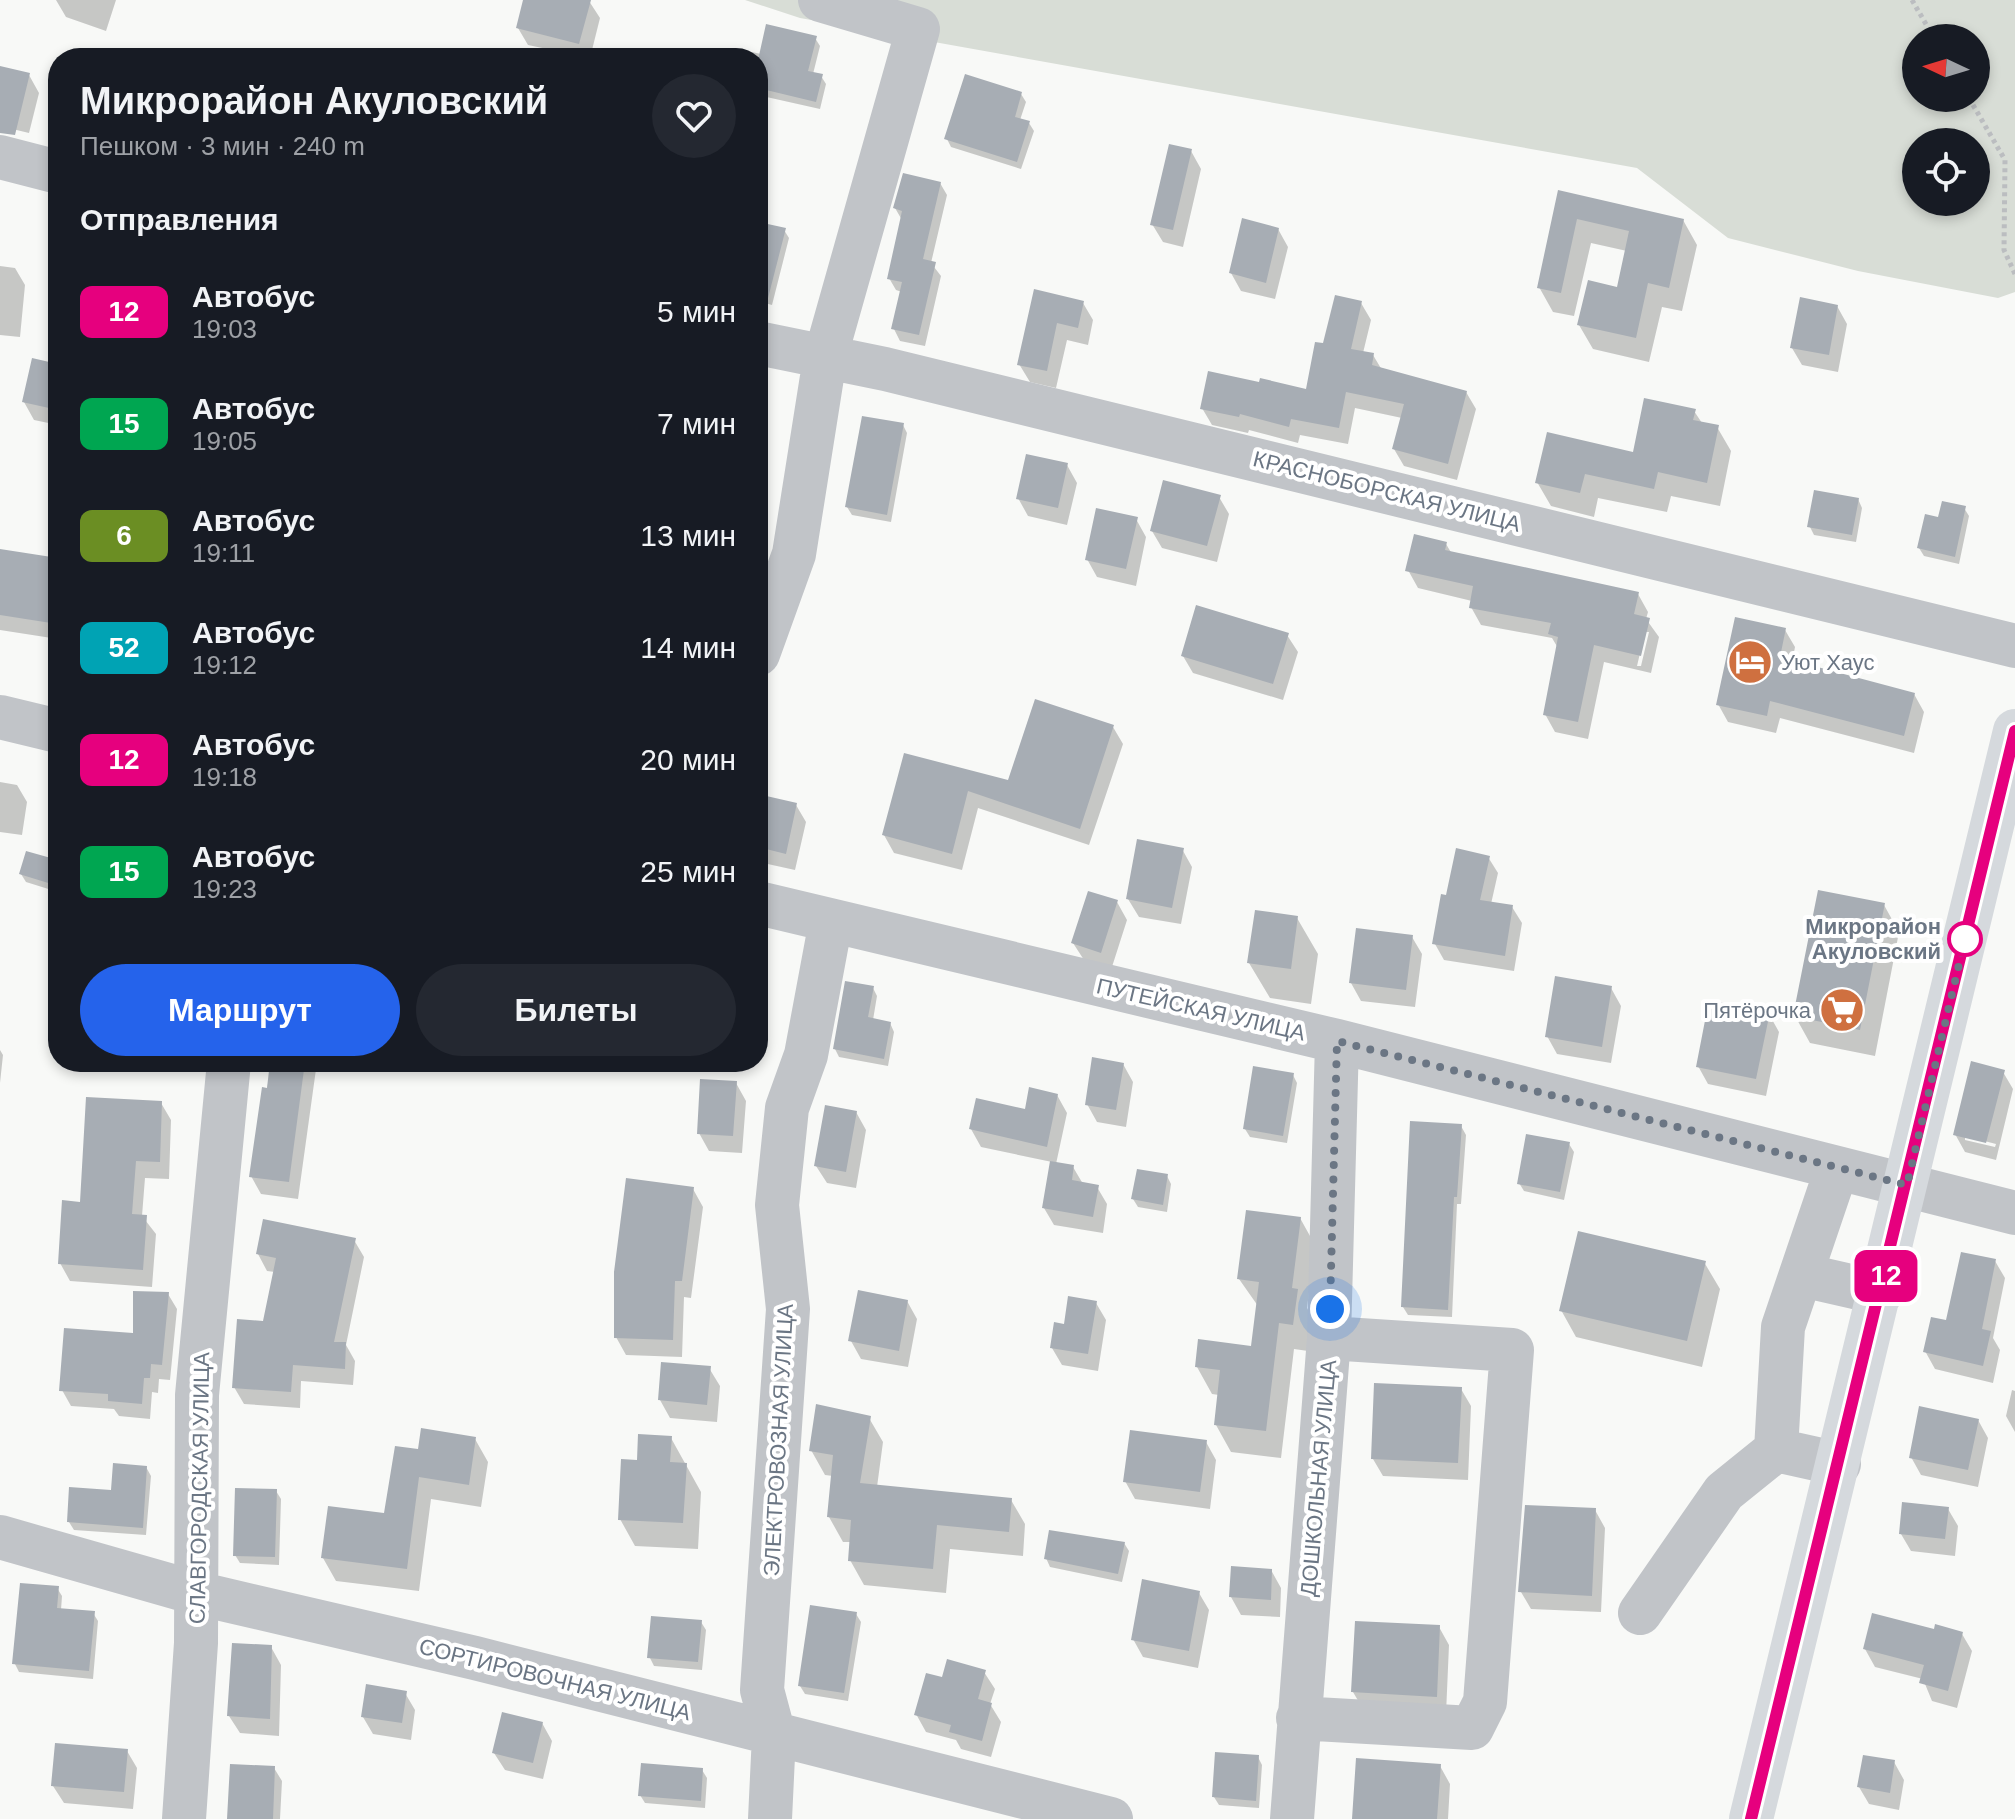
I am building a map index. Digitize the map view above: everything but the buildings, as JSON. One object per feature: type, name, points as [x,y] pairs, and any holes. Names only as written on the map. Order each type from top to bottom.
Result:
[{"type":"main road","points":[[1751,1819],[2015,731]]},
{"type":"street","points":[[768,626],[794,554],[825,358],[918,29],[820,0]]},
{"type":"street","points":[[0,157],[48,169]]},
{"type":"street","name":"КРАСНОБОРСКАЯ УЛИЦА","points":[[768,345],[885,369],[2015,646]]},
{"type":"street","points":[[0,717],[48,729]]},
{"type":"street","name":"ПУТЕЙСКАЯ УЛИЦА","points":[[768,905],[1337,1041],[2015,1213]]},
{"type":"street","name":"ЭЛЕКТРОВОЗНАЯ УЛИЦА","points":[[770,1819],[774,1735],[762,1690],[788,1309],[777,1205],[787,1108],[806,1055],[831,921]]},
{"type":"street","name":"ДОШКОЛЬНАЯ УЛИЦА","points":[[1292,1819],[1329,1338],[1337,1041]]},
{"type":"street","name":"СЛАВГОРОДСКАЯ УЛИЦА","points":[[184,1819],[196,1643],[197,1395],[228,1072]]},
{"type":"street","points":[[1640,1613],[1724,1492],[1776,1450],[1783,1327],[1837,1168]]},
{"type":"street","points":[[1802,1275],[1881,1293]]},
{"type":"street","points":[[1298,1718],[1472,1728],[1485,1702],[1512,1350],[1329,1338]]},
{"type":"street","points":[[1776,1450],[1839,1464]]},
{"type":"street","name":"СОРТИРОВОЧНАЯ УЛИЦА","points":[[0,1537],[196,1593],[475,1658],[1111,1819]]},
{"type":"path","points":[[1912,0],[1926,24]]},
{"type":"path","points":[[1977,112],[2005,160],[2004,250],[2015,274]]},
{"type":"shaded area","points":[[745,0],[2015,0],[2015,292],[1998,298],[1858,271],[1728,238],[1637,168],[800,18]]},
{"type":"bus line","name":"12","points":[[1751,1819],[1898,1226],[2015,731]]},
{"type":"place","name":"Уют Хаус","points":[[1750,662]]},
{"type":"place","name":"Микрорайон Акуловский","points":[[1965,939]]},
{"type":"place","name":"Пятёрочка","points":[[1842,1010]]},
{"type":"route","points":[[1330,1309],[1337,1041],[1907,1185],[1965,939]]}]
